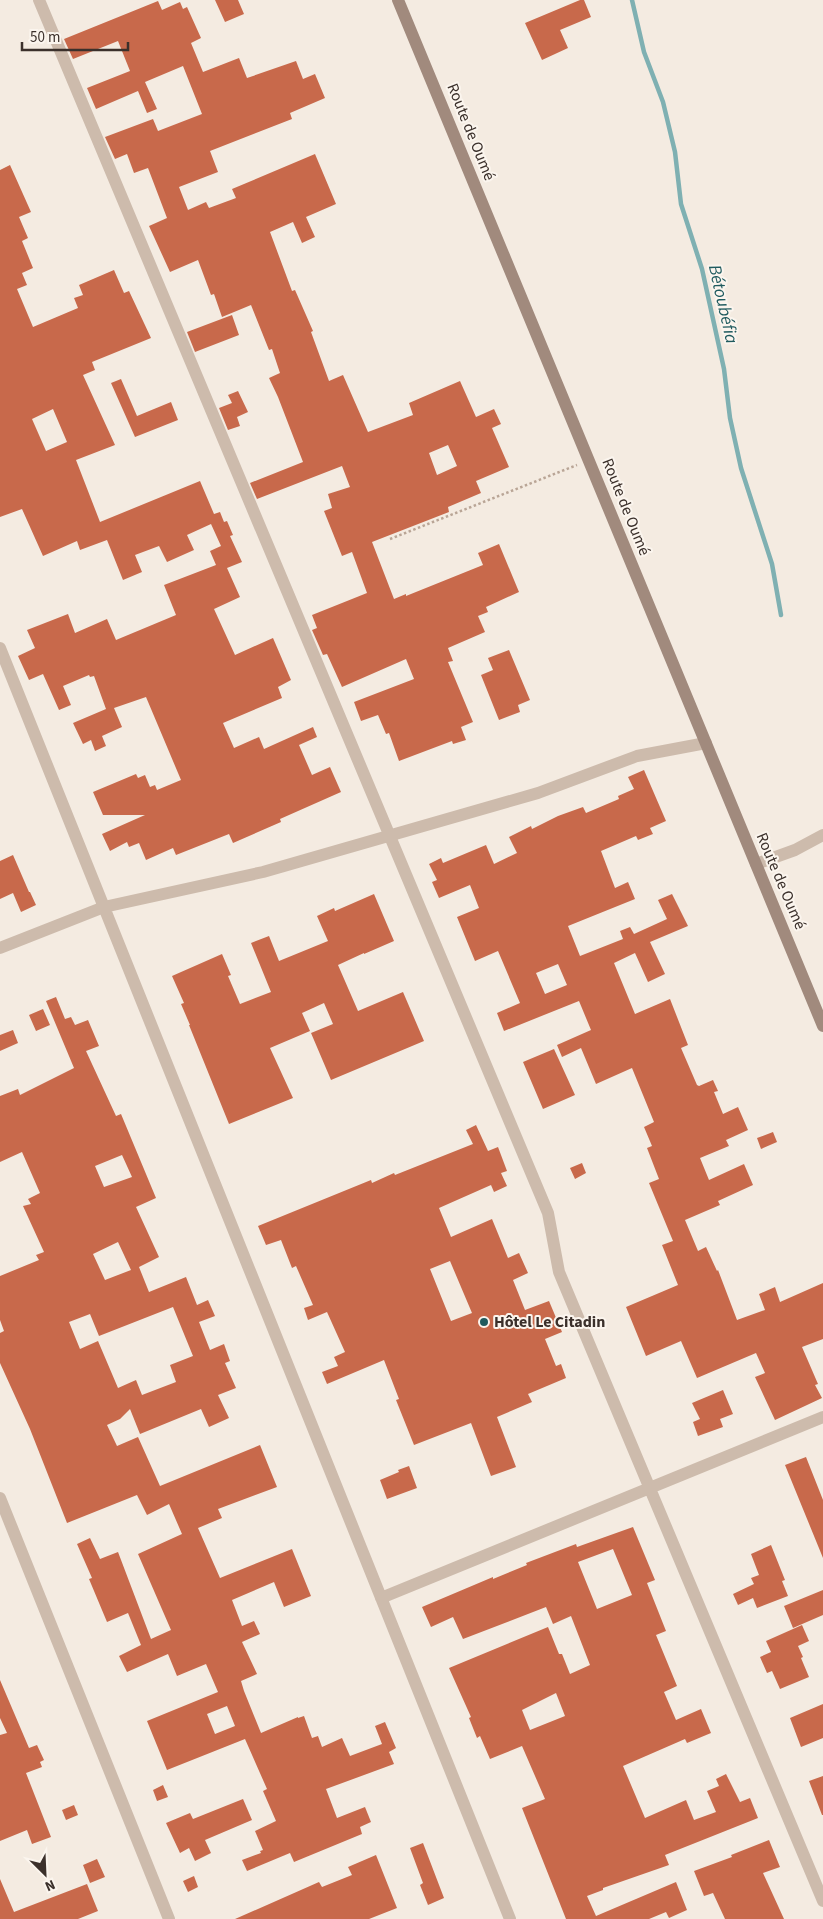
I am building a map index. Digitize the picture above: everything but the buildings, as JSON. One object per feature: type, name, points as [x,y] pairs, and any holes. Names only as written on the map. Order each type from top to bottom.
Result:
[{"type":"street","points":[[39,0],[548,1213],[559,1272],[823,1901]]},
{"type":"street","name":"Route de Oumé","points":[[398,0],[823,1026]]},
{"type":"street","points":[[0,648],[510,1919]]},
{"type":"street","points":[[0,948],[104,907],[262,872],[390,837],[538,793],[637,756],[706,743]]},
{"type":"street","points":[[756,864],[795,850],[823,835]]},
{"type":"street","points":[[381,1598],[823,1417]]},
{"type":"street","points":[[0,1498],[169,1919]]},
{"type":"path","points":[[390,539],[589,460]]},
{"type":"waterway","name":"Bétoubéfia","points":[[632,0],[644,52],[663,102],[675,152],[681,204],[702,269],[724,369],[730,418],[741,468],[772,564],[781,615]]},
{"type":"place","name":"Hôtel Le Citadin","points":[[484,1322]]}]
